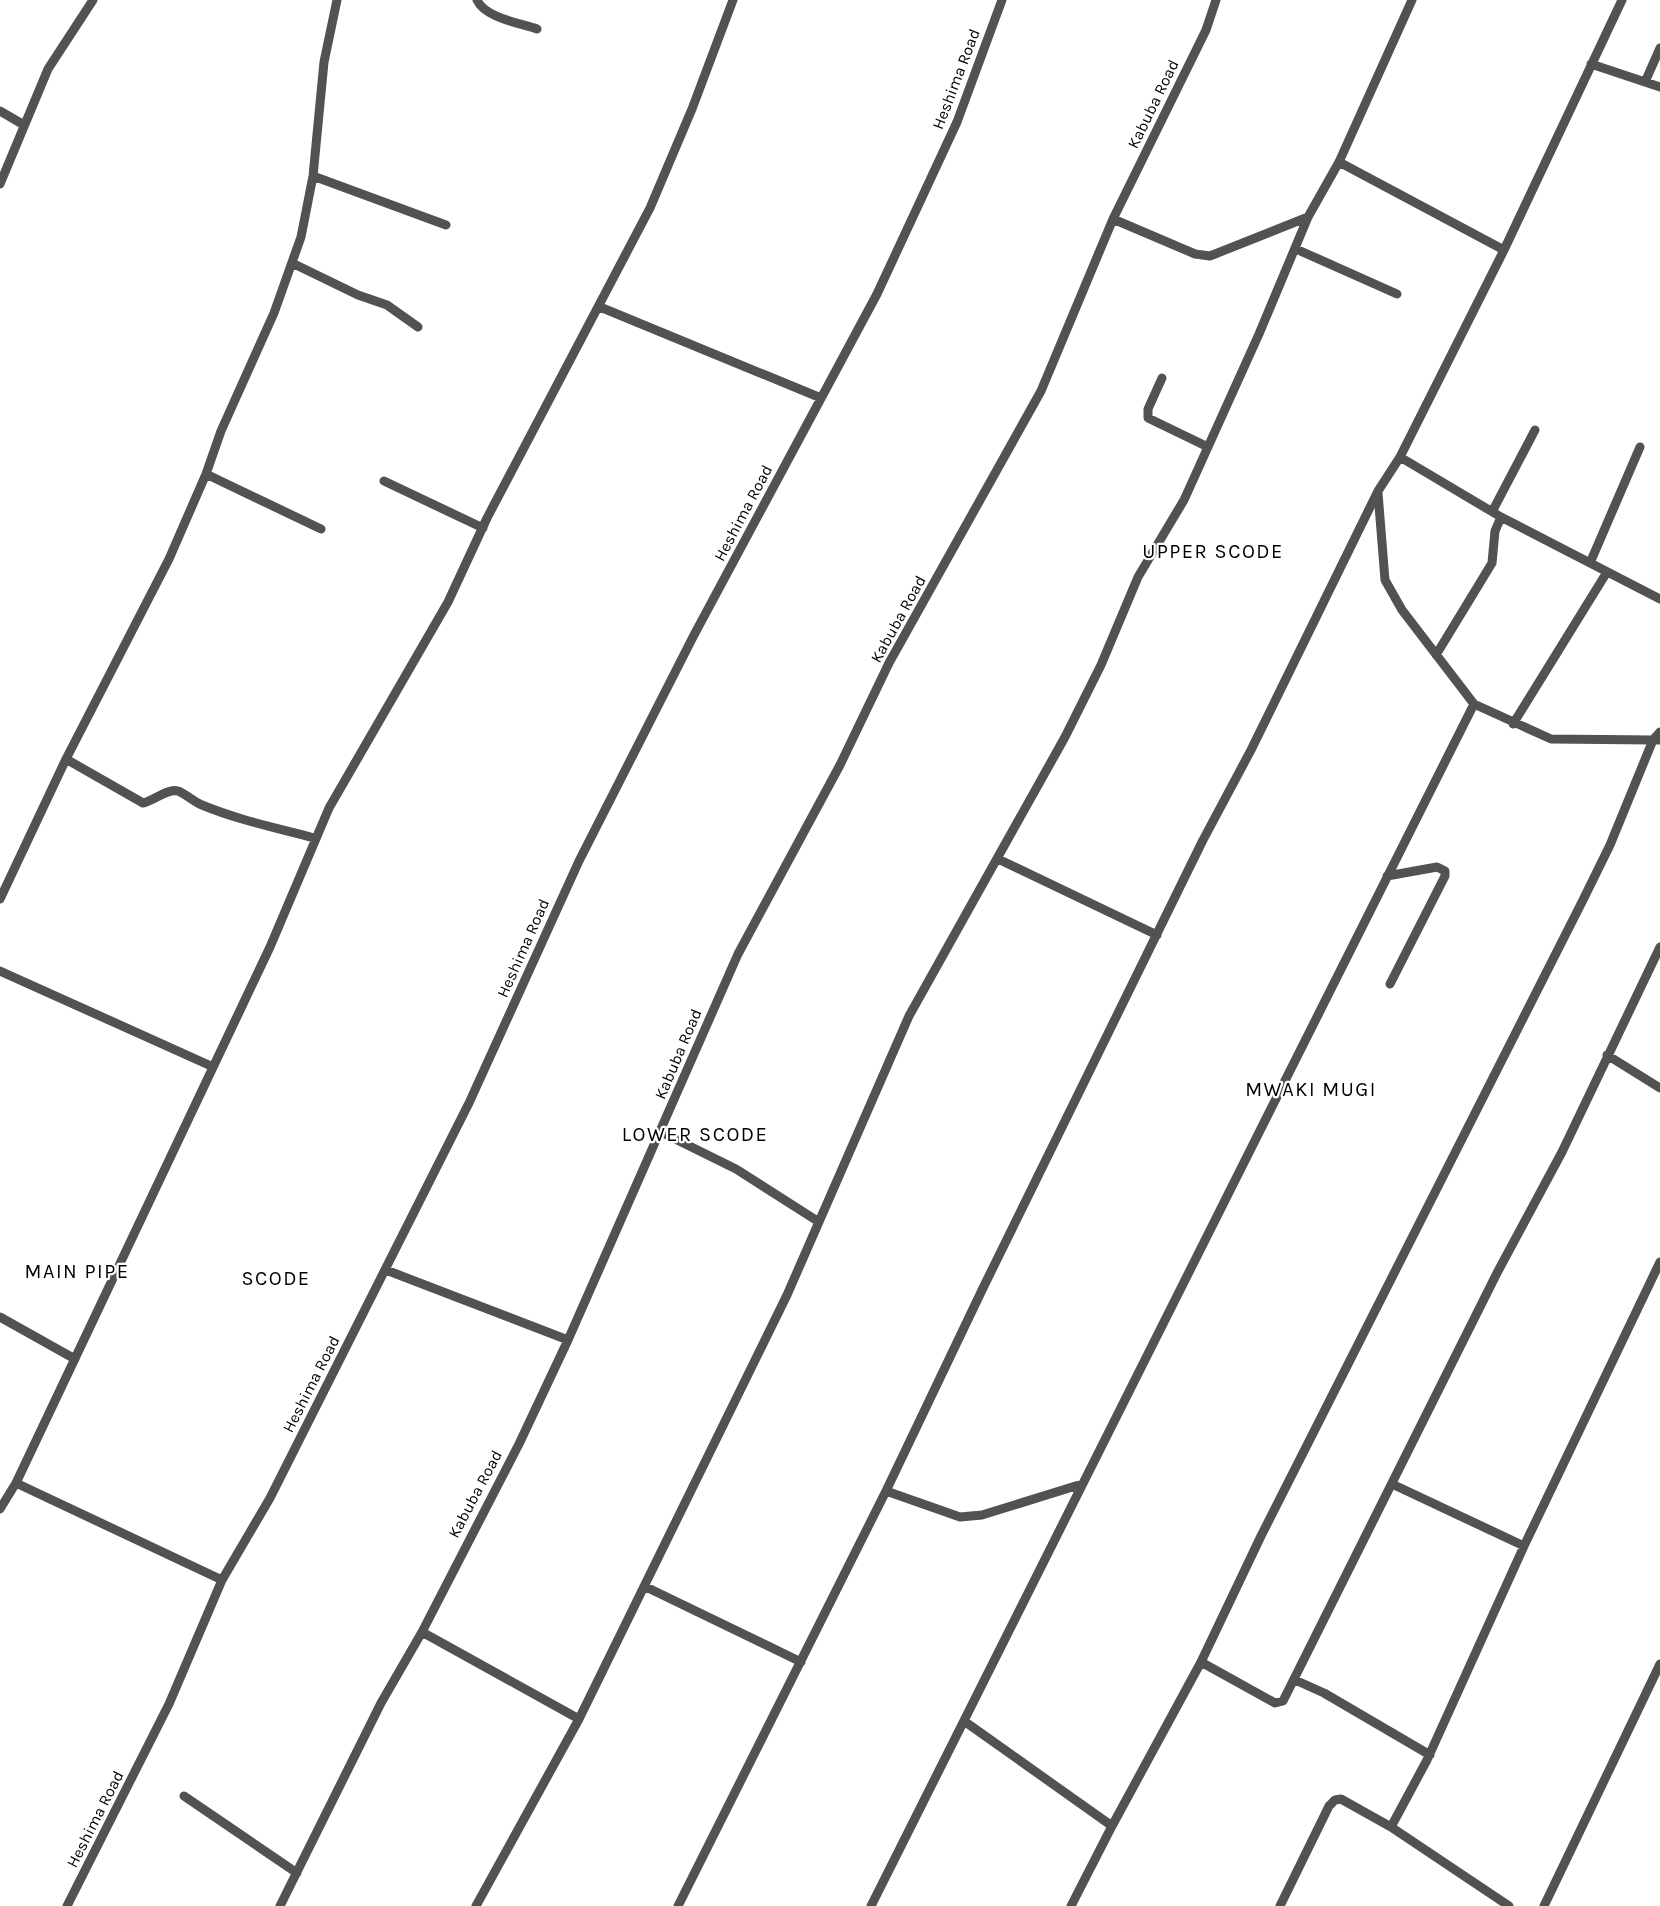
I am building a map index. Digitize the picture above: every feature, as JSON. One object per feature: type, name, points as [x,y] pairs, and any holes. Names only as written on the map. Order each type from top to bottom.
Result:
[{"type":"street","points":[[0,184],[48,69],[93,0]]},
{"type":"street","points":[[0,898],[66,759],[169,559],[206,474],[220,431],[274,313],[302,237],[313,176],[324,62],[337,0]]},
{"type":"street","points":[[477,0],[480,7],[488,12],[537,29]]},
{"type":"street","points":[[0,1509],[16,1483],[211,1066],[270,947],[314,838],[350,768],[447,602],[483,528],[650,208],[692,109],[733,0]]},
{"type":"street","name":"Heshima Road","points":[[67,1906],[169,1704],[222,1580],[270,1498],[469,1103],[579,861],[694,635],[877,294],[957,122],[1002,0]]},
{"type":"street","name":"Kabuba Road","points":[[280,1906],[381,1703],[422,1632],[519,1444],[661,1132],[738,954],[840,765],[889,663],[1041,391],[1113,219],[1206,30],[1216,0]]},
{"type":"street","points":[[476,1906],[579,1719],[788,1295],[909,1016],[1065,737],[1101,665],[1138,577],[1184,500],[1296,249],[1308,217],[1339,162],[1412,0]]},
{"type":"street","points":[[678,1906],[886,1491],[1157,934],[1378,491],[1400,457],[1504,250],[1622,0]]},
{"type":"street","points":[[1645,82],[1660,48]]},
{"type":"street","points":[[1591,64],[1660,87]]},
{"type":"street","points":[[0,111],[24,125]]},
{"type":"street","points":[[1339,162],[1504,250]]},
{"type":"street","points":[[313,176],[446,225]]},
{"type":"street","points":[[1113,219],[1195,254],[1210,256],[1308,217]]},
{"type":"street","points":[[1296,249],[1397,294]]},
{"type":"street","points":[[292,263],[358,295],[387,305],[418,327]]},
{"type":"street","points":[[600,307],[821,398]]},
{"type":"street","points":[[1162,378],[1149,404],[1147,417],[1208,447]]},
{"type":"street","points":[[1436,655],[1492,563],[1497,514],[1535,430]]},
{"type":"street","points":[[1590,563],[1640,447]]},
{"type":"street","points":[[1400,457],[1497,514],[1660,599]]},
{"type":"street","points":[[206,474],[321,529]]},
{"type":"street","points":[[384,481],[483,528]]},
{"type":"street","points":[[1071,1906],[1201,1662],[1261,1536],[1610,845],[1658,738],[1585,741],[1551,739],[1513,724],[1474,704],[1402,610],[1385,580],[1378,491]]},
{"type":"street","points":[[1513,724],[1606,572]]},
{"type":"street","points":[[871,1906],[1474,704]]},
{"type":"street","points":[[66,759],[143,803],[152,802],[170,792],[178,791],[201,805],[235,817],[314,838]]},
{"type":"street","points":[[998,859],[1157,934]]},
{"type":"street","points":[[1387,876],[1437,867],[1445,871],[1445,876],[1390,984]]},
{"type":"street","points":[[1201,1662],[1275,1703],[1283,1701],[1497,1273],[1562,1152],[1660,947]]},
{"type":"street","points":[[0,970],[211,1066]]},
{"type":"street","points":[[1607,1055],[1660,1088]]},
{"type":"street","points":[[661,1132],[736,1169],[819,1222]]},
{"type":"street","points":[[1391,1827],[1430,1755],[1524,1546],[1660,1262]]},
{"type":"street","points":[[386,1270],[568,1340]]},
{"type":"street","points":[[0,1317],[75,1359]]},
{"type":"street","points":[[16,1483],[222,1580]]},
{"type":"street","points":[[886,1491],[960,1517],[982,1515],[1082,1484]]},
{"type":"street","points":[[1392,1484],[1524,1546]]},
{"type":"street","points":[[644,1586],[801,1662]]},
{"type":"street","points":[[422,1632],[579,1719]]},
{"type":"street","points":[[1544,1906],[1660,1664]]},
{"type":"street","points":[[1295,1680],[1324,1693],[1430,1755]]},
{"type":"street","points":[[964,1721],[1112,1826]]},
{"type":"street","points":[[184,1796],[297,1873]]},
{"type":"street","points":[[1280,1906],[1329,1806],[1335,1800],[1351,1803],[1391,1827],[1508,1906]]},
{"type":"district","name":"UPPER SCODE","points":[[1213,551]]},
{"type":"district","name":"MWAKI MUGI","points":[[1311,1089]]},
{"type":"district","name":"LOWER SCODE","points":[[695,1134]]},
{"type":"district","name":"MAIN PIPE","points":[[77,1271]]},
{"type":"district","name":"SCODE","points":[[276,1278]]}]
